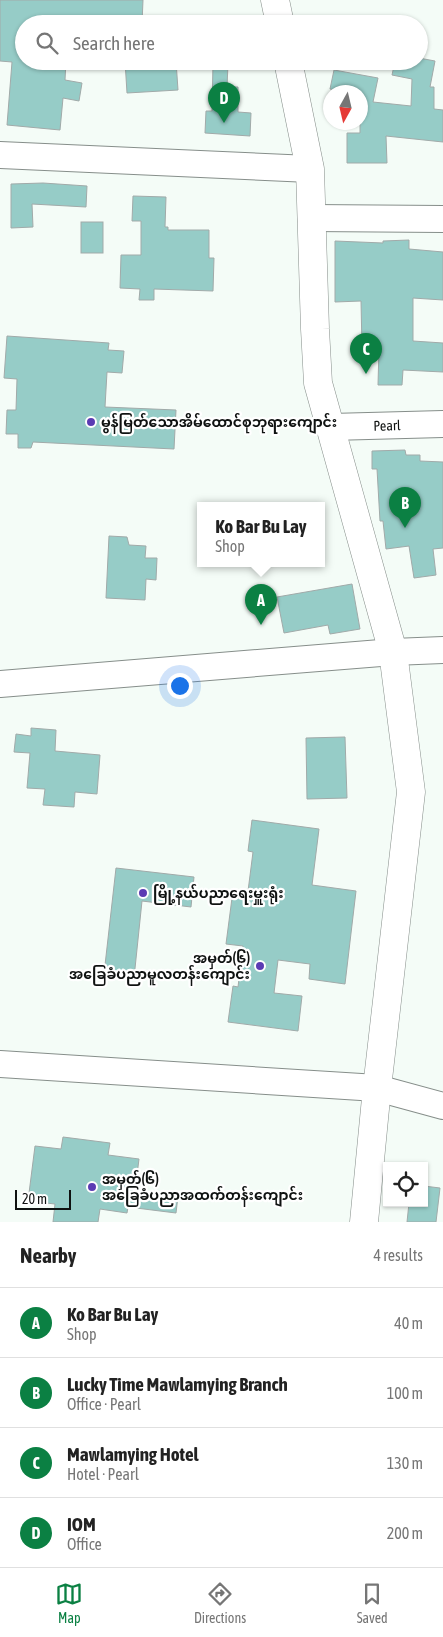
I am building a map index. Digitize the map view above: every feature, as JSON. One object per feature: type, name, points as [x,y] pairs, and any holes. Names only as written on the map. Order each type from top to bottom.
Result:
[{"type":"main road","points":[[275,0],[278,15]]},
{"type":"main road","points":[[290,70],[310,169],[318,383],[393,652],[410,792],[364,1222]]},
{"type":"street","points":[[0,155],[310,169]]},
{"type":"street","points":[[311,218],[443,219]]},
{"type":"street","name":"Pearl","points":[[331,427],[443,424]]},
{"type":"street","points":[[0,684],[393,652],[443,650]]},
{"type":"street","points":[[0,1064],[377,1088],[443,1106]]},
{"type":"building","points":[[0,0],[143,0],[142,15],[15,15],[15,70],[66,70],[65,80],[82,83],[79,101],[63,98],[60,130],[7,125],[12,62],[0,61]]},
{"type":"building","points":[[428,60],[435,61],[430,87],[434,87],[434,109],[443,110],[443,142],[386,136],[387,163],[347,163],[347,133],[360,133],[360,130],[368,130],[368,85],[331,85],[334,70],[378,78],[373,102],[411,106],[412,79],[392,75],[393,70],[428,70]]},
{"type":"building","points":[[126,70],[177,70],[178,90],[127,93]]},
{"type":"building","points":[[213,70],[228,70],[227,87],[238,87],[238,112],[251,113],[250,136],[205,133],[206,111],[212,111]]},
{"type":"building","points":[[43,183],[87,186],[86,207],[32,204],[33,227],[11,228],[11,184]]},
{"type":"building","points":[[133,196],[166,197],[165,227],[168,227],[168,230],[209,230],[209,258],[214,258],[213,291],[154,289],[154,300],[139,300],[140,289],[120,288],[121,255],[141,255],[141,221],[132,221]]},
{"type":"building","points":[[81,222],[103,222],[103,253],[81,253]]},
{"type":"building","points":[[409,240],[409,249],[443,252],[443,300],[413,298],[413,341],[443,343],[443,372],[403,370],[402,385],[378,385],[379,348],[362,348],[361,301],[335,302],[335,241],[383,243],[383,241]]},
{"type":"building","points":[[7,336],[109,343],[108,350],[124,351],[122,373],[107,372],[105,407],[176,410],[174,449],[33,442],[31,448],[18,448],[18,434],[6,434],[7,410],[16,410],[17,379],[4,378]]},
{"type":"building","points":[[405,450],[406,455],[420,455],[420,461],[443,462],[443,548],[433,549],[436,575],[414,578],[409,546],[386,549],[383,521],[380,521],[377,469],[372,469],[372,451]]},
{"type":"building","points":[[109,536],[127,537],[129,545],[146,546],[145,558],[157,558],[156,580],[146,579],[145,600],[106,598]]},
{"type":"building","points":[[352,584],[360,629],[330,634],[328,625],[284,633],[277,597]]},
{"type":"building","points":[[31,728],[56,730],[55,751],[100,755],[97,794],[75,792],[74,807],[43,805],[45,789],[27,788],[30,753],[14,752],[16,734],[31,736]]},
{"type":"building","points":[[345,737],[347,798],[307,799],[306,738]]},
{"type":"building","points":[[252,820],[319,829],[312,885],[356,891],[345,984],[309,979],[310,964],[278,960],[274,993],[302,996],[298,1031],[228,1022],[233,986],[238,987],[243,946],[226,944],[232,898],[247,899],[253,852],[248,851]]},
{"type":"building","points":[[116,868],[194,877],[191,907],[142,901],[134,978],[104,974]]},
{"type":"building","points":[[63,1137],[110,1143],[108,1155],[139,1159],[135,1191],[178,1196],[176,1213],[128,1207],[127,1213],[100,1209],[98,1222],[53,1222],[55,1204],[28,1201],[35,1146],[61,1149]]},
{"type":"building","points":[[428,1186],[440,1188],[436,1222],[407,1222],[409,1207],[428,1207]]},
{"type":"place","name":"IOM","points":[[224,123]]},
{"type":"place","name":"Mawlamying Hotel","points":[[366,374]]},
{"type":"place","name":"မွန်မြတ်သောအိမ်ထောင်စုဘုရားကျောင်း","points":[[91,422]]},
{"type":"place","name":"Lucky Time Mawlamying Branch","points":[[405,528]]},
{"type":"place","name":"Ko Bar Bu Lay","points":[[261,625]]},
{"type":"place","name":"မြို့နယ်ပညာရေးမှူးရုံး","points":[[143,893]]},
{"type":"place","name":"အမှတ်(၆) အခြေခံပညာမူလတန်းကျောင်း","points":[[260,966]]},
{"type":"place","name":"အမှတ်(၆) အခြေခံပညာအထက်တန်းကျောင်း","points":[[92,1187]]}]
